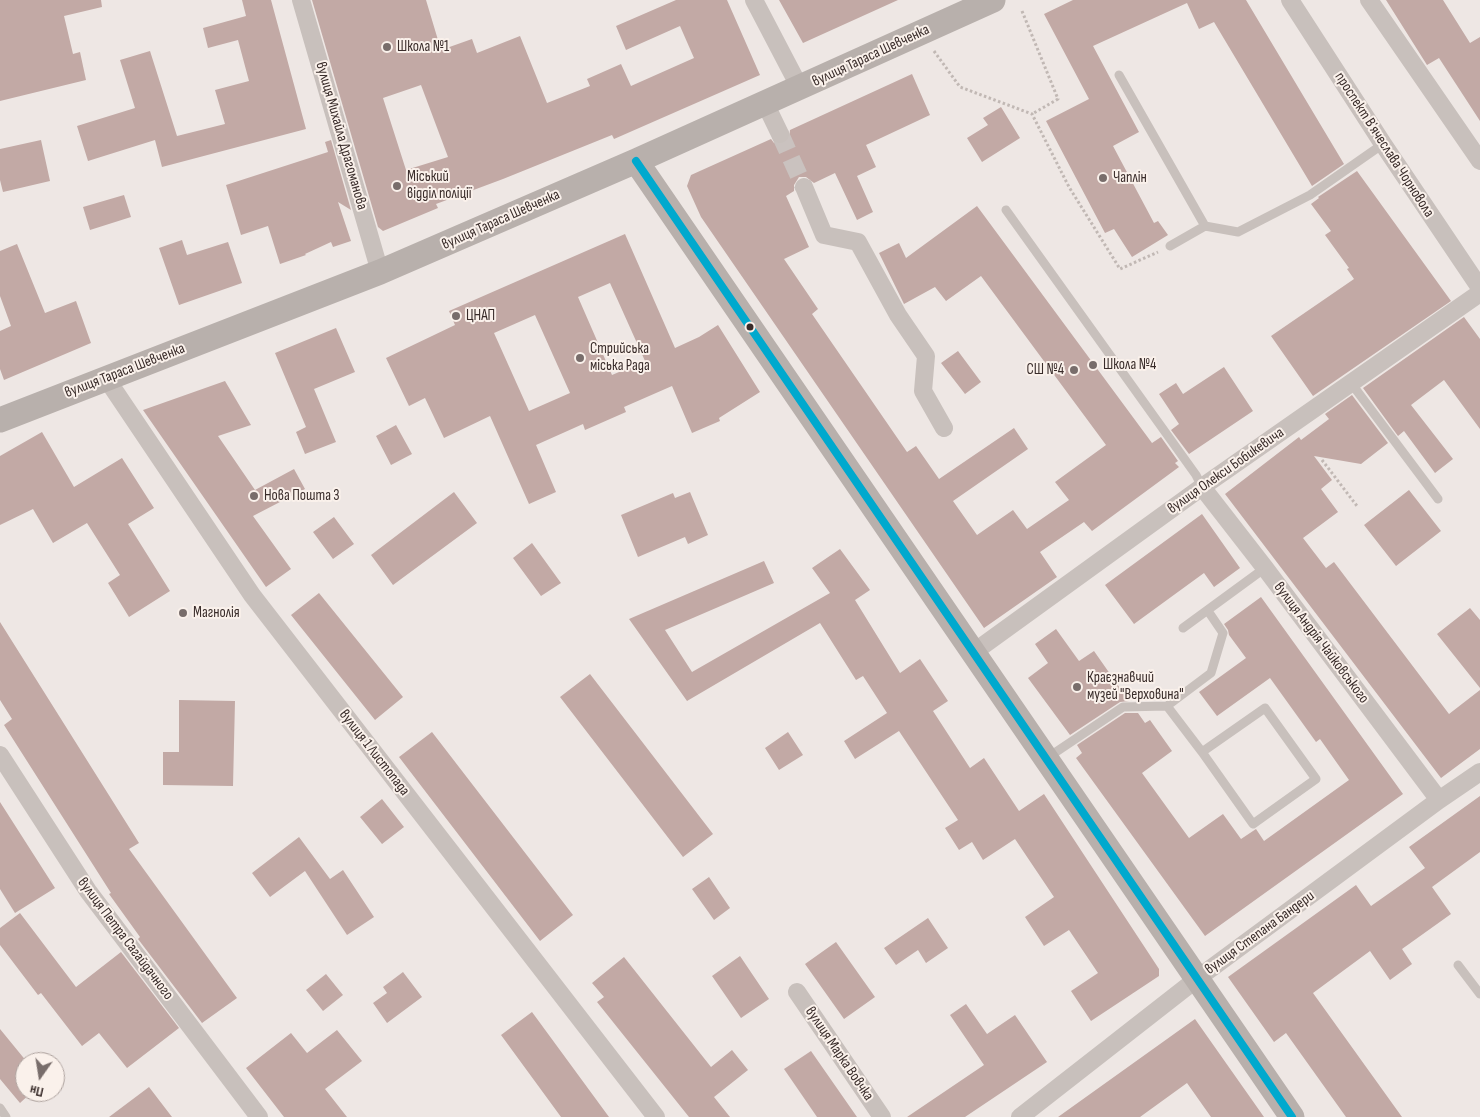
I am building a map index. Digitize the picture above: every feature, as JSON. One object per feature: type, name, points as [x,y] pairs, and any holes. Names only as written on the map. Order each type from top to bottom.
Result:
[{"type":"street","name":"вулиця Михайла Драгоманова","points":[[301,0],[380,272]]},
{"type":"street","points":[[754,0],[800,88]]},
{"type":"street","name":"вулиця Тараса Шевченка","points":[[0,420],[380,272],[636,161],[993,0]]},
{"type":"street","name":"проспект Вʼячеслава Чорновола","points":[[1290,0],[1383,144],[1480,288]]},
{"type":"street","points":[[1369,0],[1480,161]]},
{"type":"street","points":[[765,103],[780,134]]},
{"type":"street","points":[[636,161],[1292,1117]]},
{"type":"street","points":[[804,187],[824,235],[858,242],[898,315],[926,356],[923,391],[944,428]]},
{"type":"street","name":"вулиця Олекси Бобикевича","points":[[974,652],[1202,487],[1480,293]]},
{"type":"street","name":"вулиця 1 Листопада","points":[[106,378],[252,595],[656,1117]]},
{"type":"street","name":"вулиця Андрія Чайковського","points":[[1202,487],[1439,800]]},
{"type":"street","name":"вулиця Петра Сагайдачного","points":[[0,755],[88,891],[259,1117]]},
{"type":"street","name":"вулиця Степана Бандери","points":[[1020,1117],[1198,978],[1439,800],[1480,772]]},
{"type":"street","name":"вулиця Марка Вовчка","points":[[797,992],[882,1117]]},
{"type":"lane","points":[[1120,75],[1205,226]]},
{"type":"lane","points":[[1170,246],[1205,226],[1238,232],[1310,195],[1383,144]]},
{"type":"lane","points":[[1006,210],[1196,475],[1202,487]]},
{"type":"lane","points":[[1351,383],[1438,499]]},
{"type":"lane","points":[[1183,628],[1265,568]]},
{"type":"lane","points":[[1047,758],[1123,707],[1167,706],[1211,673],[1223,633],[1208,611]]},
{"type":"lane","points":[[1167,706],[1202,752],[1252,824],[1316,780],[1265,708],[1202,752]]},
{"type":"lane","points":[[1458,965],[1480,994]]},
{"type":"lane","points":[[0,1108],[6,1117]]},
{"type":"path","points":[[1022,11],[1058,99],[1032,114]]},
{"type":"path","points":[[931,46],[960,87],[1032,114],[1069,187],[1120,269],[1170,246]]},
{"type":"path","points":[[1322,460],[1357,506]]},
{"type":"building","points":[[0,0],[101,0],[102,7],[64,16],[73,54],[80,52],[86,80],[0,101]]},
{"type":"building","points":[[242,0],[271,0],[306,129],[162,167],[155,140],[88,161],[77,126],[135,108],[120,60],[150,51],[177,136],[225,124],[215,90],[249,81],[238,40],[208,48],[203,28],[246,16]]},
{"type":"building","points":[[312,0],[426,0],[441,50],[472,39],[477,53],[520,36],[547,103],[590,86],[587,79],[621,64],[631,86],[694,58],[680,26],[626,50],[616,26],[676,0],[727,0],[760,75],[614,139],[612,135],[436,204],[438,208],[383,231],[378,227]],"holes":[[[421,85],[448,157],[406,170],[383,98]]]},
{"type":"building","points":[[779,0],[898,0],[803,43]]},
{"type":"building","points":[[1073,0],[1246,0],[1344,164],[1312,186],[1214,22],[1199,29],[1187,3],[1093,46],[1139,132],[1113,146],[1154,223],[1158,221],[1168,235],[1132,257],[1114,229],[1105,233],[1046,121],[1089,99],[1044,14]]},
{"type":"building","points":[[1386,0],[1443,0],[1470,43],[1480,37],[1480,121],[1439,58],[1427,65]]},
{"type":"building","points":[[912,74],[930,115],[866,145],[876,167],[857,176],[873,212],[857,220],[835,173],[814,183],[806,177],[799,177],[794,185],[794,191],[786,196],[809,247],[784,259],[818,309],[812,314],[907,452],[916,446],[939,479],[1014,428],[1028,449],[953,501],[977,535],[1013,510],[1027,529],[1069,500],[1055,482],[1106,445],[981,276],[946,301],[935,287],[904,304],[879,253],[899,243],[906,258],[977,206],[1152,443],[1161,437],[1178,461],[1175,463],[1179,467],[1092,531],[1084,522],[1040,552],[1057,577],[984,628],[701,217],[687,186],[691,175],[771,139],[774,143],[784,144],[789,140],[790,130]]},
{"type":"building","points":[[1001,107],[1020,138],[982,162],[967,138],[988,125],[983,118]]},
{"type":"building","points":[[41,140],[50,181],[3,192],[0,180],[0,149]]},
{"type":"building","points":[[331,140],[351,210],[338,202],[351,241],[333,247],[331,242],[306,255],[280,264],[268,226],[241,235],[226,185],[328,152],[325,142]]},
{"type":"building","points":[[1357,171],[1451,301],[1313,396],[1271,336],[1354,279],[1347,269],[1349,268],[1325,235],[1331,231],[1311,204],[1318,197]]},
{"type":"building","points":[[124,195],[131,217],[90,230],[83,207]]},
{"type":"building","name":"Стрийська міська Рада","points":[[625,234],[675,348],[699,337],[718,325],[760,392],[719,418],[720,421],[692,433],[672,386],[624,407],[626,412],[585,430],[583,424],[536,445],[556,492],[529,504],[490,416],[444,438],[425,398],[409,406],[386,358],[455,325],[449,311]],"holes":[[[610,283],[645,361],[612,375],[578,297]],[[535,315],[570,393],[529,411],[494,333]]]},
{"type":"building","points":[[182,240],[187,255],[228,242],[242,283],[179,305],[159,248]]},
{"type":"building","points":[[17,244],[45,313],[76,301],[91,343],[4,380],[0,369],[0,331],[11,326],[0,296],[0,251]]},
{"type":"building","points":[[1464,317],[1480,339],[1480,429],[1444,380],[1411,405],[1453,459],[1435,473],[1404,431],[1398,436],[1363,388]]},
{"type":"building","points":[[336,328],[355,372],[314,389],[336,442],[305,454],[296,432],[306,427],[275,353]]},
{"type":"building","points":[[958,351],[981,382],[965,394],[941,363]]},
{"type":"building","points":[[1224,367],[1253,411],[1189,454],[1171,430],[1179,424],[1159,394],[1176,383],[1183,394]]},
{"type":"building","points":[[225,381],[251,425],[218,436],[255,490],[294,469],[305,489],[253,516],[291,569],[266,587],[143,410]]},
{"type":"building","points":[[1352,395],[1388,443],[1361,464],[1314,456],[1332,480],[1321,489],[1338,512],[1303,538],[1326,568],[1334,562],[1449,714],[1480,690],[1480,749],[1441,778],[1225,494],[1299,437],[1301,440],[1329,419],[1325,414]]},
{"type":"building","points":[[396,425],[412,454],[391,465],[376,436]]},
{"type":"building","points":[[42,432],[74,487],[122,458],[154,508],[128,524],[170,591],[129,617],[108,583],[120,575],[87,523],[53,543],[33,509],[0,525],[0,456]]},
{"type":"building","points":[[1409,490],[1441,531],[1396,566],[1364,525]]},
{"type":"building","points":[[454,492],[477,523],[393,585],[371,555]]},
{"type":"building","points":[[690,492],[708,535],[688,544],[685,537],[638,557],[621,515],[673,493],[675,498]]},
{"type":"building","points":[[1202,514],[1240,568],[1214,587],[1204,573],[1134,624],[1105,585]]},
{"type":"building","points":[[334,517],[354,544],[333,559],[313,532]]},
{"type":"building","points":[[532,543],[561,583],[541,596],[513,558]]},
{"type":"building","points":[[840,549],[870,590],[855,600],[900,673],[920,659],[948,701],[933,711],[970,768],[984,758],[1019,811],[1044,794],[1159,969],[1159,976],[1091,1021],[1071,991],[1098,973],[1069,930],[1044,946],[1025,917],[1054,897],[1015,839],[983,860],[972,842],[959,850],[945,828],[958,820],[899,731],[855,759],[844,741],[887,713],[863,676],[856,680],[820,623],[687,701],[629,619],[764,561],[774,583],[665,630],[692,672],[830,593],[812,568]]},
{"type":"building","points":[[319,593],[403,697],[375,720],[291,615]]},
{"type":"building","points":[[1261,597],[1403,794],[1205,936],[1076,758],[1082,753],[1077,745],[1125,713],[1138,713],[1145,723],[1150,720],[1172,751],[1142,773],[1189,838],[1223,814],[1241,839],[1256,829],[1264,841],[1349,780],[1320,739],[1316,742],[1270,678],[1217,716],[1199,692],[1246,658],[1229,635],[1224,624]]},
{"type":"building","points":[[1470,608],[1480,620],[1480,688],[1437,634]]},
{"type":"building","points":[[0,622],[139,843],[129,849],[237,998],[202,1023],[138,939],[140,937],[109,894],[111,893],[4,725],[12,719],[0,700]]},
{"type":"building","name":"Краєзнавчий музей \"Верховина\"","points":[[1056,629],[1079,661],[1094,651],[1129,701],[1120,702],[1070,735],[1028,678],[1048,663],[1035,644]]},
{"type":"building","points":[[590,674],[713,834],[683,857],[560,697]]},
{"type":"building","points":[[179,700],[235,701],[233,786],[163,785],[163,752],[179,752]]},
{"type":"building","points":[[432,732],[573,915],[540,941],[399,757]]},
{"type":"building","points":[[788,732],[803,755],[779,770],[765,748]]},
{"type":"building","points":[[1480,796],[1480,852],[1432,887],[1451,914],[1402,949],[1412,964],[1390,980],[1370,951],[1313,993],[1402,1117],[1346,1117],[1286,1033],[1274,1042],[1228,977],[1356,885],[1371,906],[1425,868],[1409,847]]},
{"type":"building","points":[[382,799],[404,827],[382,844],[360,817]]},
{"type":"building","points":[[0,802],[55,888],[15,913],[0,889]]},
{"type":"building","points":[[299,837],[330,879],[343,870],[374,917],[347,935],[305,871],[270,897],[252,873]]},
{"type":"building","points":[[709,877],[730,908],[714,920],[692,889]]},
{"type":"building","points":[[20,913],[76,987],[121,952],[179,1028],[127,1068],[99,1033],[82,1046],[41,993],[38,995],[0,945],[0,928]]},
{"type":"building","points":[[928,918],[948,948],[926,963],[918,950],[896,965],[884,948]]},
{"type":"building","points":[[836,942],[875,997],[844,1019],[805,964]]},
{"type":"building","points":[[740,956],[769,999],[741,1018],[712,976]]},
{"type":"building","points":[[624,957],[711,1067],[732,1050],[748,1070],[714,1097],[730,1117],[689,1117],[597,1002],[604,997],[592,983]]},
{"type":"building","points":[[403,972],[422,997],[387,1023],[373,1003],[387,993],[383,987]]},
{"type":"building","points":[[326,974],[343,995],[323,1011],[306,990]]},
{"type":"building","points":[[966,1004],[987,1034],[1015,1015],[1047,1062],[965,1117],[907,1117],[984,1065],[950,1015]]},
{"type":"building","points":[[532,1012],[609,1117],[561,1117],[501,1035]]},
{"type":"building","points":[[1195,1019],[1264,1117],[1211,1117],[1187,1083],[1140,1117],[1058,1117]]},
{"type":"building","points":[[0,1029],[19,1052],[15,1052],[15,1097],[0,1079]]},
{"type":"building","points":[[337,1030],[362,1061],[325,1089],[347,1117],[284,1117],[246,1068],[291,1033],[307,1053]]},
{"type":"building","points":[[811,1051],[857,1117],[817,1117],[784,1069]]},
{"type":"building","points":[[149,1087],[172,1117],[109,1117]]},
{"type":"tunnel","points":[[780,134],[804,187]]},
{"type":"transit line","points":[[636,161],[1292,1117]]},
{"type":"place","name":"Школа №1","points":[[387,47]]},
{"type":"place","name":"Чаплін","points":[[1103,178]]},
{"type":"place","name":"Міський відділ поліції","points":[[397,186]]},
{"type":"place","name":"ЦНАП","points":[[456,316]]},
{"type":"place","name":"Стрийська міська Рада","points":[[580,358]]},
{"type":"place","name":"Школа №4","points":[[1093,365]]},
{"type":"place","name":"СШ №4","points":[[1074,370]]},
{"type":"place","name":"Нова Пошта 3","points":[[254,496]]},
{"type":"place","name":"Магнолія","points":[[183,613]]},
{"type":"place","name":"Краєзнавчий музей \"Верховина\"","points":[[1077,687]]}]
